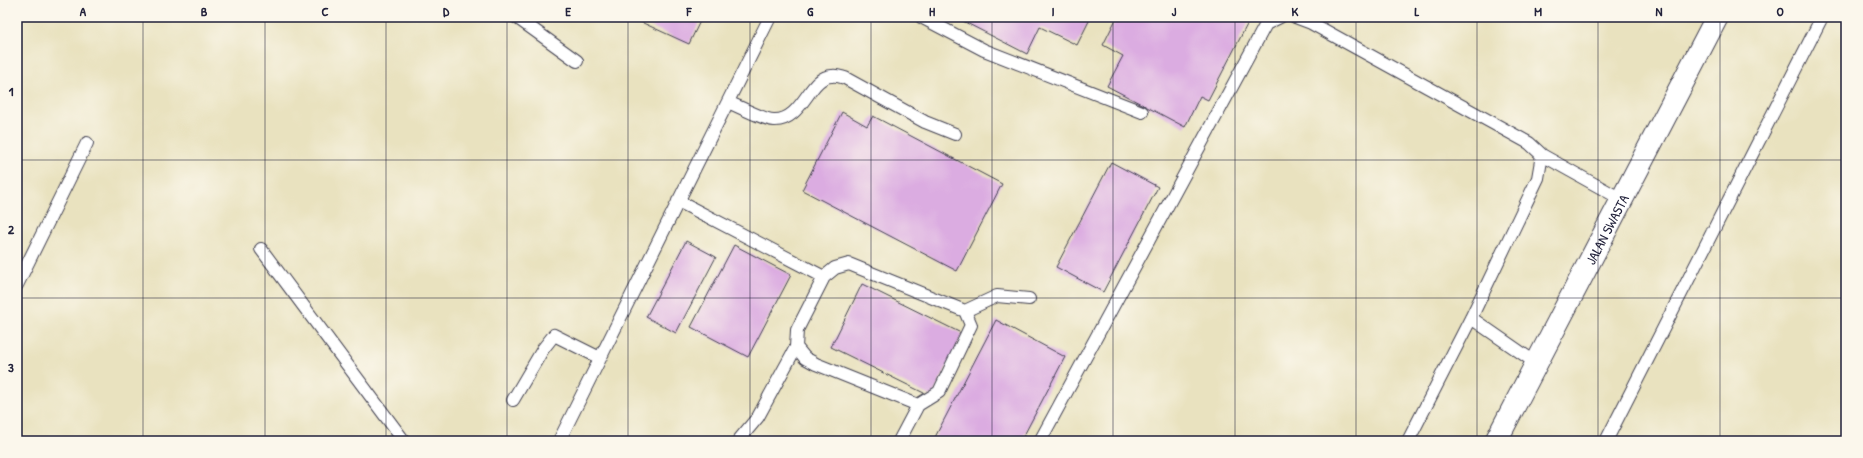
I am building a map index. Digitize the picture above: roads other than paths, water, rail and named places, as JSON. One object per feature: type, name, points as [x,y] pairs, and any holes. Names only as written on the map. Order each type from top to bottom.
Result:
[{"type":"street","name":"JALAN SWASTA","points":[[1496,441],[1717,17]]},
{"type":"lane","points":[[516,17],[577,61]]},
{"type":"lane","points":[[559,441],[770,17]]},
{"type":"lane","points":[[921,17],[984,50],[1142,112]]},
{"type":"lane","points":[[1040,441],[1266,24],[1280,17]]},
{"type":"lane","points":[[1295,17],[1311,23],[1529,143],[1542,155],[1621,199]]},
{"type":"lane","points":[[1606,441],[1822,17]]},
{"type":"lane","points":[[728,102],[772,120],[786,119],[804,102],[821,80],[832,75],[845,78],[926,122],[955,134]]},
{"type":"lane","points":[[17,285],[87,143]]},
{"type":"lane","points":[[1408,441],[1471,318],[1538,178],[1542,155]]},
{"type":"lane","points":[[678,201],[824,277]]},
{"type":"lane","points":[[260,249],[404,441]]},
{"type":"lane","points":[[738,441],[758,417],[796,347],[797,330],[824,277],[835,268],[849,264],[965,311],[971,325],[939,392],[918,406],[899,441]]},
{"type":"lane","points":[[965,311],[997,296],[1029,299]]},
{"type":"lane","points":[[1471,318],[1536,363]]},
{"type":"lane","points":[[513,400],[543,349],[554,335],[600,358]]},
{"type":"lane","points":[[796,347],[805,358],[816,364],[918,406]]}]
